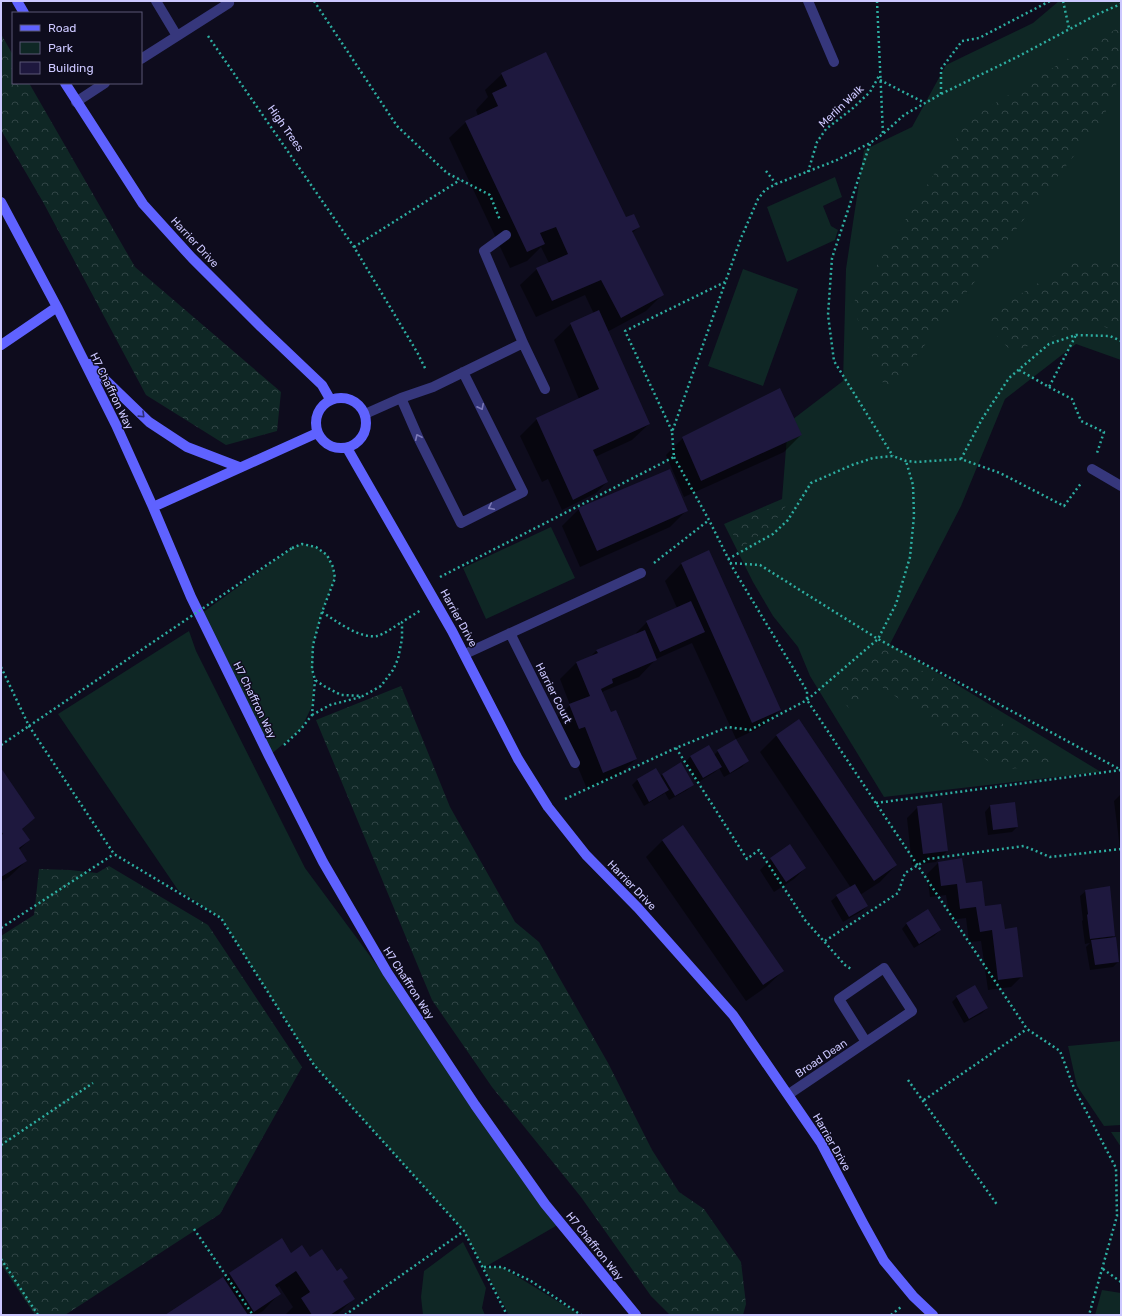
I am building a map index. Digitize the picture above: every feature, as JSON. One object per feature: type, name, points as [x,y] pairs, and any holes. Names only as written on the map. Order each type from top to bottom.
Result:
[{"type":"street","points":[[17,1],[23,12]]},
{"type":"street","points":[[156,1],[177,36]]},
{"type":"street","points":[[142,58],[229,3],[228,1]]},
{"type":"street","points":[[808,1],[834,62]]},
{"type":"street","name":"Harrier Drive","points":[[66,84],[143,204],[197,263],[322,385],[330,399]]},
{"type":"street","points":[[76,102],[103,84]]},
{"type":"street","name":"H7 Chaffron Way","points":[[1,202],[57,307],[116,425],[191,597],[323,862],[395,984],[475,1106],[545,1204],[636,1315]]},
{"type":"street","points":[[506,235],[484,251],[523,343],[545,389]]},
{"type":"street","points":[[1,345],[57,307]]},
{"type":"street","points":[[365,414],[401,398],[433,387],[523,343]]},
{"type":"street","points":[[83,359],[149,422],[187,447],[239,468]]},
{"type":"street","points":[[401,398],[418,437],[461,523],[523,492],[463,372]]},
{"type":"street","points":[[346,398],[358,403],[365,414],[366,428],[358,442],[347,448],[334,448],[324,442],[317,433],[315,420],[320,407],[330,399],[346,398]]},
{"type":"street","points":[[153,507],[317,433]]},
{"type":"street","name":"Harrier Drive","points":[[347,448],[429,588],[465,654],[518,759],[548,807],[586,855],[638,908],[733,1015],[789,1094],[821,1143],[862,1224],[884,1262],[913,1296],[933,1315]]},
{"type":"street","points":[[1092,468],[1121,486]]},
{"type":"street","points":[[465,654],[641,573]]},
{"type":"street","name":"Harrier Court","points":[[510,633],[575,763]]},
{"type":"street","name":"Broad Dean","points":[[789,1094],[912,1011],[884,968],[839,999],[866,1042]]},
{"type":"path","points":[[314,1],[397,126],[447,174],[490,195],[506,235]]},
{"type":"path","points":[[877,1],[879,75],[883,134]]},
{"type":"path","points":[[941,94],[941,69],[962,41],[979,38],[1050,1]]},
{"type":"path","points":[[1063,1],[1070,28]]},
{"type":"path","points":[[672,432],[741,238],[758,199],[765,190],[776,184],[837,160],[870,143],[883,134],[904,115],[941,94],[1017,57],[1098,14],[1121,4]]},
{"type":"path","name":"High Trees","points":[[198,22],[354,247],[417,352],[433,387]]},
{"type":"path","name":"Merlin Walk","points":[[808,172],[817,142],[826,129],[852,109],[870,92],[879,75]]},
{"type":"path","points":[[880,80],[925,103]]},
{"type":"path","points":[[870,143],[832,258],[828,315],[834,361],[893,456]]},
{"type":"path","points":[[766,171],[776,184]]},
{"type":"path","points":[[354,247],[460,180]]},
{"type":"path","points":[[726,282],[625,331],[672,432],[674,457],[709,520],[730,563],[807,691],[807,700],[1027,1029],[1060,1051],[1074,1088],[1116,1168],[1117,1216],[1090,1315]]},
{"type":"path","points":[[961,459],[982,419],[1009,378],[1049,344],[1076,334],[1110,336],[1121,341]]},
{"type":"path","points":[[1049,387],[1076,334]]},
{"type":"path","points":[[728,559],[773,534],[788,520],[811,483],[852,465],[873,458],[893,456],[906,462],[961,459],[1000,473],[1064,506],[1092,468],[1104,432],[1081,421],[1072,399],[1019,370]]},
{"type":"path","points":[[322,612],[354,631],[366,636],[378,636],[421,610],[431,581],[674,457]]},
{"type":"path","points":[[548,807],[676,748],[728,727],[750,730],[807,700],[878,639],[896,604],[910,557],[914,516],[913,485],[906,462]]},
{"type":"path","points":[[641,573],[709,520]]},
{"type":"path","points":[[1,745],[292,548],[302,544],[316,547],[327,555],[335,578],[322,612],[313,645],[312,669],[315,680],[312,715]]},
{"type":"path","points":[[730,563],[760,565],[878,639],[1121,771]]},
{"type":"path","points":[[269,756],[293,737],[312,715],[330,705],[363,696],[381,686],[393,670],[398,659],[402,639],[402,622]]},
{"type":"path","points":[[1,667],[29,726],[114,854],[221,918],[314,1065],[464,1231],[484,1267],[507,1315]]},
{"type":"path","points":[[315,680],[341,694],[363,696]]},
{"type":"path","points":[[676,748],[747,858],[759,850],[805,920],[845,965],[866,980]]},
{"type":"path","points":[[876,803],[1121,771]]},
{"type":"path","points":[[824,941],[898,893],[905,873],[928,859],[1024,846],[1050,857],[1121,849]]},
{"type":"path","points":[[1,928],[114,854]]},
{"type":"path","points":[[924,1100],[1027,1029]]},
{"type":"path","points":[[908,1080],[924,1100],[998,1206]]},
{"type":"path","points":[[1,1145],[93,1083]]},
{"type":"path","points":[[194,1229],[253,1315]]},
{"type":"path","points":[[345,1315],[464,1231]]},
{"type":"path","points":[[1,1259],[38,1315]]},
{"type":"path","points":[[484,1267],[502,1267],[531,1281],[581,1315]]},
{"type":"path","points":[[1103,1269],[1121,1282]]},
{"type":"green space","points":[[1059,1],[1121,1],[1121,360],[1076,344],[1005,399],[961,506],[890,644],[1101,772],[884,797],[810,676],[798,647],[773,616],[753,582],[724,524],[782,499],[788,423],[843,381],[846,269],[864,150],[912,127],[946,65],[1033,23]]},
{"type":"green space","points":[[1121,26],[1121,72],[1103,119],[887,393],[852,305],[968,120]]},
{"type":"green space","points":[[1,34],[12,53],[12,84],[30,84],[135,267],[281,392],[277,431],[226,445],[146,395],[43,202],[1,130]]},
{"type":"green space","points":[[835,177],[842,197],[823,206],[831,226],[838,230],[835,240],[787,262],[767,207]]},
{"type":"green space","points":[[1075,260],[1121,262],[1121,333],[1091,322],[1012,352],[981,319]]},
{"type":"green space","points":[[743,269],[798,289],[763,386],[708,366]]},
{"type":"green space","points":[[791,499],[770,528],[740,548],[729,526]]},
{"type":"green space","points":[[551,527],[575,578],[486,619],[463,568]]},
{"type":"green space","points":[[302,544],[316,547],[327,555],[333,567],[335,578],[322,612],[313,645],[313,704],[301,729],[269,756],[202,613],[292,548]]},
{"type":"green space","points":[[189,631],[196,651],[305,868],[427,1033],[561,1223],[485,1267],[502,1267],[580,1315],[509,1315],[464,1231],[314,1065],[221,918],[178,890],[58,714]]},
{"type":"green space","points":[[880,643],[1062,763],[1001,770],[882,687],[853,713],[833,689]]},
{"type":"green space","points":[[401,686],[450,807],[515,922],[539,942],[608,1063],[652,1150],[679,1192],[704,1209],[741,1262],[746,1304],[743,1315],[670,1315],[651,1296],[581,1197],[492,1087],[432,1000],[316,720]]},
{"type":"green space","points":[[109,866],[208,925],[302,1067],[220,1214],[65,1315],[35,1315],[1,1264],[1,936],[34,915],[39,869],[97,873]]},
{"type":"green space","points":[[1121,1041],[1121,1125],[1104,1126],[1077,1086],[1068,1046]]},
{"type":"green space","points":[[1111,1132],[1121,1132],[1121,1147]]},
{"type":"green space","points":[[463,1242],[486,1288],[482,1308],[485,1315],[423,1315],[421,1297],[424,1271]]},
{"type":"green space","points":[[1102,1290],[1121,1293],[1121,1315],[1095,1315]]},
{"type":"building","points":[[546,52],[626,217],[634,214],[640,227],[632,231],[664,295],[621,318],[601,280],[552,301],[536,268],[568,254],[556,227],[540,233],[545,244],[527,252],[465,121],[498,106],[492,93],[507,86],[501,73]]},
{"type":"building","points":[[599,310],[650,424],[593,450],[608,482],[573,500],[536,418],[599,389],[570,323]]},
{"type":"building","points":[[780,388],[802,435],[701,481],[682,437]]},
{"type":"building","points":[[670,469],[688,511],[597,551],[578,508]]},
{"type":"building","points":[[709,550],[781,710],[752,723],[681,563]]},
{"type":"building","points":[[691,601],[705,632],[660,652],[646,621]]},
{"type":"building","points":[[645,630],[657,660],[612,679],[613,683],[601,689],[611,712],[616,710],[637,759],[603,773],[585,727],[579,729],[569,704],[590,696],[576,662],[598,653],[596,650]]},
{"type":"building","points":[[799,719],[897,865],[874,881],[776,735]]},
{"type":"building","points":[[736,739],[749,761],[730,773],[717,750]]},
{"type":"building","points":[[709,745],[722,767],[703,778],[690,756]]},
{"type":"building","points":[[681,762],[694,785],[675,796],[662,774]]},
{"type":"building","points":[[1,768],[35,818],[22,829],[30,840],[19,848],[27,861],[1,877],[1,835],[3,834],[1,831]]},
{"type":"building","points":[[656,768],[669,790],[649,802],[637,779]]},
{"type":"building","points":[[1015,802],[1018,827],[993,830],[990,805]]},
{"type":"building","points":[[942,803],[948,851],[923,854],[917,806]]},
{"type":"building","points":[[683,825],[784,971],[763,985],[662,840]]},
{"type":"building","points":[[790,844],[806,868],[786,882],[770,858]]},
{"type":"building","points":[[962,858],[966,883],[982,881],[985,906],[1001,904],[1005,929],[1017,927],[1023,977],[998,980],[992,930],[980,932],[976,907],[960,909],[957,884],[941,886],[938,862]]},
{"type":"building","points":[[855,884],[868,906],[849,917],[836,895]]},
{"type":"building","points":[[1110,886],[1115,936],[1090,939],[1085,890]]},
{"type":"building","points":[[928,909],[941,930],[919,944],[906,923]]},
{"type":"building","points":[[1116,937],[1119,962],[1095,965],[1091,940]]},
{"type":"building","points":[[975,985],[988,1008],[969,1019],[956,996]]},
{"type":"building","points":[[282,1238],[291,1253],[302,1245],[310,1257],[322,1249],[337,1271],[341,1268],[348,1278],[343,1281],[355,1299],[330,1315],[312,1315],[301,1298],[310,1292],[296,1271],[275,1285],[281,1294],[254,1312],[229,1273]]},
{"type":"building","points":[[223,1277],[248,1315],[165,1315]]}]
